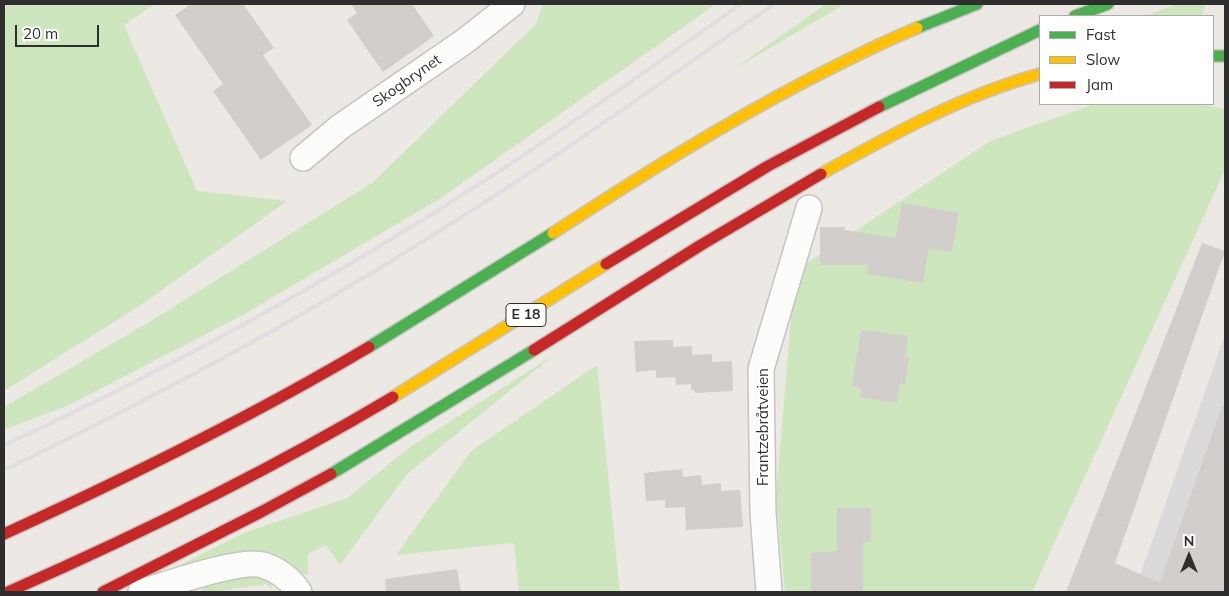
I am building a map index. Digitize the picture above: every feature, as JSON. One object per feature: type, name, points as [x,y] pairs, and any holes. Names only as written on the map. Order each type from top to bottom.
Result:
[{"type":"highway","points":[[926,22],[946,4]]},
{"type":"highway","points":[[4,534],[146,468],[241,420],[327,372],[460,292],[704,137],[872,46],[926,22],[977,4]]},
{"type":"highway","points":[[1078,15],[1108,4]]},
{"type":"highway","name":"E 18","points":[[8,592],[180,513],[278,461],[360,416],[737,184],[841,125],[967,63],[1039,30]]},
{"type":"highway","points":[[103,592],[234,526],[386,442],[754,211],[860,152],[993,90],[1039,74]]},
{"type":"street","name":"Skogbrynet","points":[[303,158],[340,127],[464,41],[512,4]]},
{"type":"street","name":"Frantzebråtveien","points":[[769,592],[763,513],[761,369],[809,208]]},
{"type":"street","points":[[140,592],[232,565],[261,564],[280,572],[292,582],[299,592]]},
{"type":"shaded area","points":[[1225,335],[1225,592],[1134,592]]},
{"type":"green space","points":[[6,4],[155,4],[124,25],[197,191],[287,201],[144,303],[4,391],[4,21]]},
{"type":"green space","points":[[543,4],[716,4],[441,198],[241,316],[69,405],[4,430],[4,407],[149,322],[372,183],[536,24]]},
{"type":"green space","points":[[826,4],[845,4],[731,71]]},
{"type":"green space","points":[[1177,4],[1205,4],[1202,15],[1149,15]]},
{"type":"green space","points":[[1092,105],[1203,105],[1225,109],[1225,170],[1032,592],[785,592],[776,496],[795,271],[990,141]]},
{"type":"green space","points":[[554,355],[407,474],[340,565],[326,545],[308,554],[308,575],[238,553],[133,588],[244,533],[347,498],[410,447]]},
{"type":"green space","points":[[597,365],[620,592],[519,592],[514,543],[396,555],[471,451]]},
{"type":"green space","points":[[244,574],[269,580],[274,591],[266,584],[201,592],[214,581]]},
{"type":"building","points":[[191,4],[243,4],[274,48],[263,55],[312,125],[261,160],[213,91],[223,84],[175,15]]},
{"type":"building","points":[[351,4],[412,4],[434,36],[383,72],[347,20],[357,13]]},
{"type":"building","points":[[902,203],[959,213],[952,252],[929,248],[923,283],[867,274],[868,265],[820,265],[820,227],[845,227],[845,230],[896,238]]},
{"type":"building","points":[[1202,243],[1225,251],[1115,563],[1160,583],[1222,406],[1225,406],[1225,592],[1066,592]]},
{"type":"building","points":[[861,330],[908,336],[905,357],[909,357],[905,384],[900,383],[897,403],[860,397],[861,388],[852,386]]},
{"type":"building","points":[[673,340],[673,347],[692,346],[692,355],[712,354],[712,362],[732,361],[733,391],[695,393],[694,390],[691,390],[691,384],[676,385],[675,377],[656,378],[656,370],[636,372],[634,341]]},
{"type":"building","points":[[682,469],[683,477],[701,475],[702,485],[721,483],[721,491],[740,490],[743,527],[686,530],[685,507],[665,508],[665,500],[646,501],[644,473]]},
{"type":"building","points":[[837,508],[871,508],[871,542],[863,542],[863,592],[811,592],[811,553],[837,551]]},
{"type":"building","points":[[457,569],[461,592],[386,592],[385,579]]},
{"type":"railway","points":[[4,445],[192,353],[374,250],[524,155],[741,4]]},
{"type":"railway","points":[[4,470],[112,417],[218,361],[323,302],[470,212],[558,154],[774,4]]},
{"type":"traffic: fast","points":[[917,28],[977,4]]},
{"type":"traffic: fast","points":[[1078,15],[1108,4]]},
{"type":"traffic: fast","points":[[879,107],[1039,30]]},
{"type":"traffic: fast","points":[[1214,56],[1225,56]]},
{"type":"traffic: fast","points":[[369,347],[553,233]]},
{"type":"traffic: fast","points":[[331,474],[534,350]]},
{"type":"traffic: slow","points":[[553,233],[711,134],[835,66],[917,28]]},
{"type":"traffic: slow","points":[[821,174],[928,117],[983,93],[1039,74]]},
{"type":"traffic: slow","points":[[393,397],[606,264]]},
{"type":"traffic: jam","points":[[606,264],[768,166],[879,107]]},
{"type":"traffic: jam","points":[[534,350],[701,245],[821,174]]},
{"type":"traffic: jam","points":[[4,534],[97,491],[235,422],[369,347]]},
{"type":"traffic: jam","points":[[8,592],[155,524],[251,476],[393,397]]},
{"type":"traffic: jam","points":[[103,592],[261,512],[331,474]]}]
